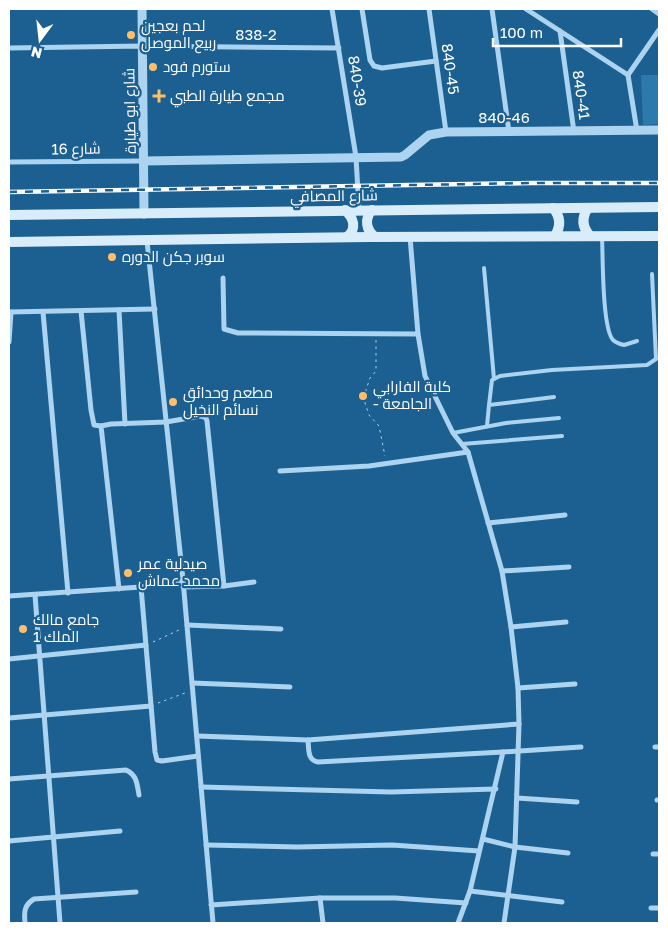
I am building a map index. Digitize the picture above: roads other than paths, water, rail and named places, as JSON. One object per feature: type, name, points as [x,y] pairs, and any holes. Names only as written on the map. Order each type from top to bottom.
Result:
[{"type":"main road","name":"شارع المصافي","points":[[9,214],[659,207]]},
{"type":"main road","points":[[554,208],[560,220],[555,236]]},
{"type":"main road","points":[[588,208],[583,220],[586,231],[590,236]]},
{"type":"main road","points":[[345,210],[351,215],[354,222],[352,233],[347,237]]},
{"type":"main road","points":[[372,210],[368,214],[367,226],[374,237]]},
{"type":"main road","points":[[9,242],[347,237],[659,236]]},
{"type":"street","name":"شارع ابو طيارة","points":[[142,9],[144,214]]},
{"type":"street","name":"840-39","points":[[332,9],[356,157],[359,210]]},
{"type":"street","points":[[362,9],[370,60],[374,66],[382,68],[436,61]]},
{"type":"street","name":"840-45","points":[[428,9],[446,132]]},
{"type":"street","points":[[492,9],[510,132]]},
{"type":"street","points":[[526,9],[628,75]]},
{"type":"street","points":[[652,9],[659,14]]},
{"type":"street","points":[[637,130],[628,75],[659,30]]},
{"type":"street","name":"840-41","points":[[560,31],[574,132]]},
{"type":"street","name":"838-2","points":[[9,48],[143,46],[339,48]]},
{"type":"street","name":"840-46","points":[[144,161],[401,157],[429,135],[446,132],[659,130]]},
{"type":"street","name":"شارع 16","points":[[9,162],[144,161]]},
{"type":"street","points":[[410,237],[418,334],[425,376],[453,434],[468,452],[502,571],[511,627],[518,688],[519,724],[515,847],[504,923]]},
{"type":"street","points":[[147,240],[183,580],[213,923]]},
{"type":"street","points":[[223,278],[224,329],[238,333],[418,334]]},
{"type":"street","points":[[9,342],[10,312],[154,309]]},
{"type":"street","points":[[119,310],[125,424]]},
{"type":"street","points":[[81,311],[94,425],[166,422],[201,416],[206,418],[224,586]]},
{"type":"street","points":[[43,312],[68,592]]},
{"type":"street","points":[[101,426],[118,589]]},
{"type":"street","points":[[280,471],[369,466],[468,452]]},
{"type":"street","points":[[488,522],[566,515]]},
{"type":"street","points":[[502,571],[569,567]]},
{"type":"street","points":[[9,596],[141,587],[183,580]]},
{"type":"street","points":[[183,587],[224,586],[254,582]]},
{"type":"street","points":[[141,587],[155,752],[158,760],[162,761],[198,756]]},
{"type":"street","points":[[35,595],[60,923]]},
{"type":"street","points":[[511,627],[566,622]]},
{"type":"street","points":[[187,626],[280,629]]},
{"type":"street","points":[[9,659],[146,645]]},
{"type":"street","points":[[192,683],[290,687]]},
{"type":"street","points":[[518,688],[575,684]]},
{"type":"street","points":[[9,718],[151,706]]},
{"type":"street","points":[[196,736],[308,740],[519,724]]},
{"type":"street","points":[[308,740],[310,758],[318,762],[581,747]]},
{"type":"street","points":[[458,923],[470,891],[496,789],[503,752]]},
{"type":"street","points":[[9,779],[126,770],[132,772],[136,778],[139,795]]},
{"type":"street","points":[[201,788],[391,792],[496,789]]},
{"type":"street","points":[[517,798],[577,802]]},
{"type":"street","points":[[9,840],[120,830]]},
{"type":"street","points":[[483,839],[515,847],[568,853]]},
{"type":"street","points":[[206,845],[296,847],[392,845],[479,851]]},
{"type":"street","points":[[653,854],[659,854]]},
{"type":"street","points":[[470,891],[562,902]]},
{"type":"street","points":[[25,923],[25,907],[34,899],[136,892]]},
{"type":"street","points":[[211,905],[320,898],[395,898],[466,903]]},
{"type":"street","points":[[320,898],[323,923]]},
{"type":"street","points":[[651,908],[659,908]]},
{"type":"lane","points":[[602,236],[605,307],[610,334],[612,339],[624,345],[637,341]]},
{"type":"lane","points":[[484,268],[494,378],[492,380],[486,426]]},
{"type":"lane","points":[[494,378],[552,370],[647,366],[656,359],[652,274]]},
{"type":"lane","points":[[488,405],[554,397]]},
{"type":"lane","points":[[453,434],[486,426],[559,418]]},
{"type":"lane","points":[[462,444],[562,436]]},
{"type":"railway","points":[[9,192],[531,183],[659,183]]},
{"type":"place","name":"لحم بعجين ربيع الموصل","points":[[131,35]]},
{"type":"place","name":"ستورم فود","points":[[153,67]]},
{"type":"place","name":"مجمع طيارة الطبي","points":[[159,96]]},
{"type":"place","name":"سوبر جكن الدوره","points":[[112,257]]},
{"type":"place","name":"كلية الفارابي - الجامعة","points":[[363,396]]},
{"type":"place","name":"مطعم وحدائق نسائم النخيل","points":[[173,402]]},
{"type":"place","name":"صيدلية عمر محمد عماش","points":[[128,573]]},
{"type":"place","name":"جامع مالك الملك 1","points":[[23,629]]}]
